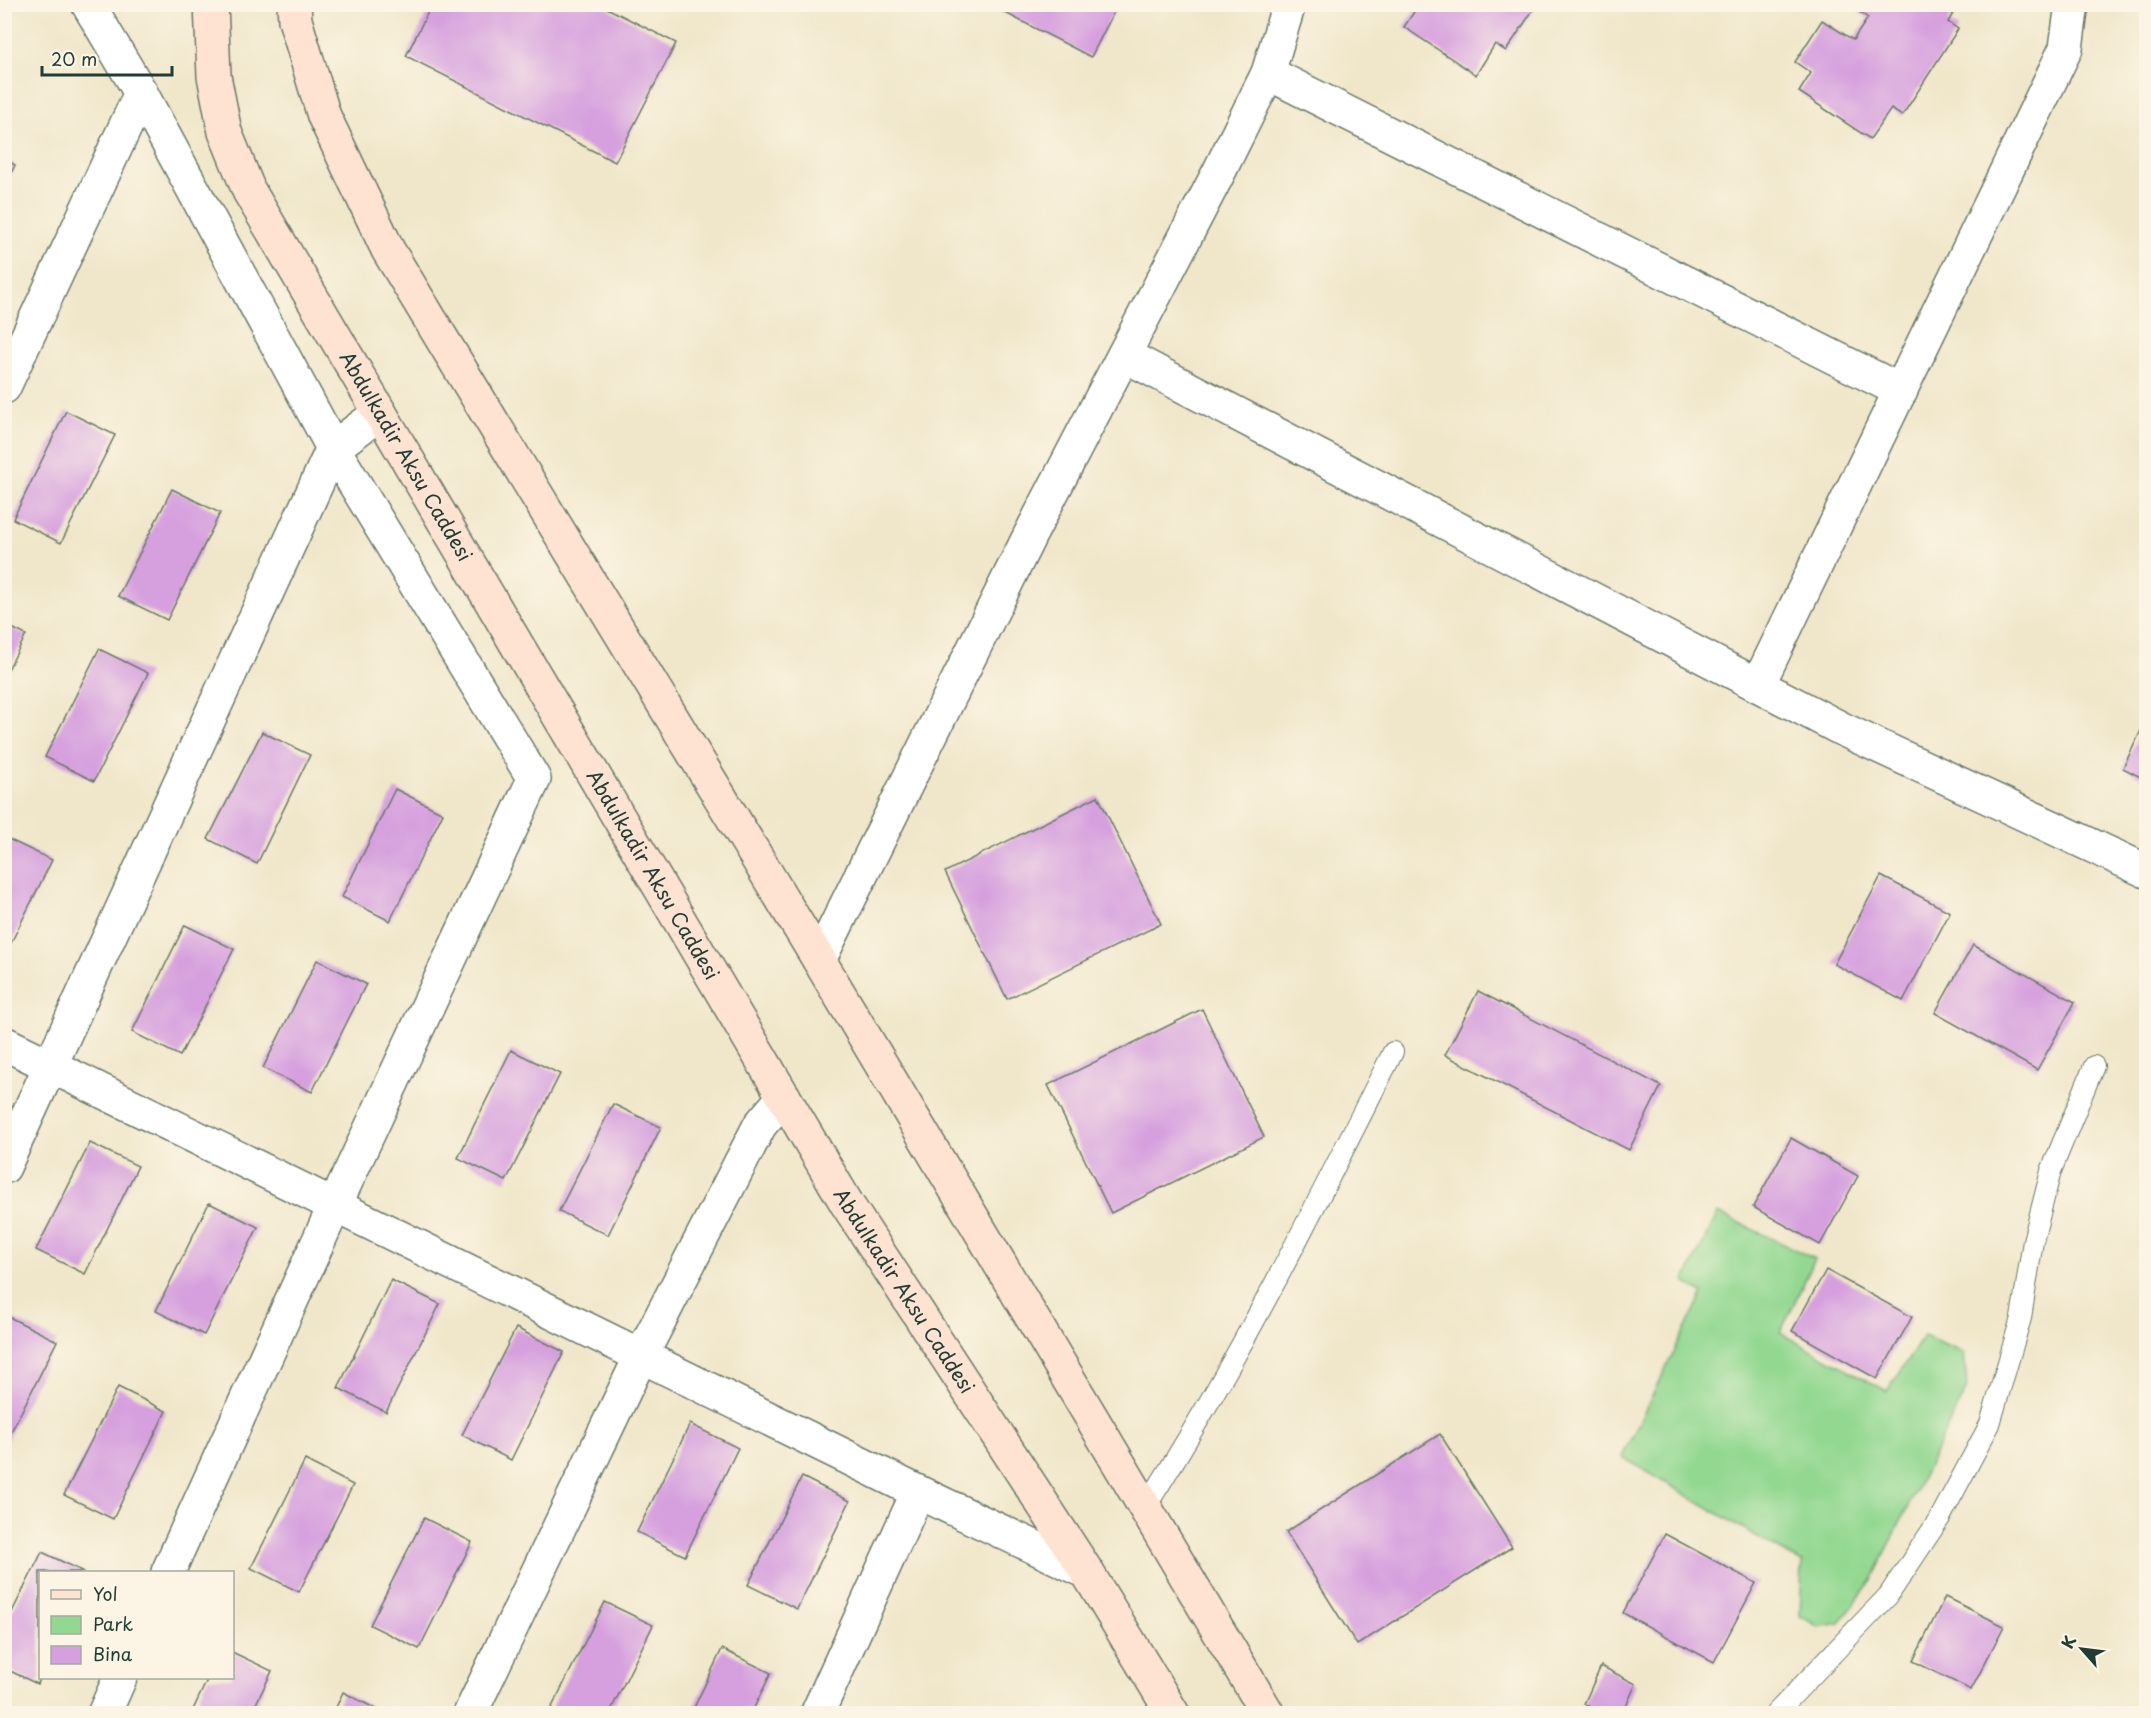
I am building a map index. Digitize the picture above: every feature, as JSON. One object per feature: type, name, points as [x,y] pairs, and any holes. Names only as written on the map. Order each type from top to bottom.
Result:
[{"type":"main road","name":"Abdulkadir Aksu Caddesi","points":[[211,4],[214,76],[225,132],[249,191],[847,1204],[1087,1572],[1173,1713]]},
{"type":"main road","points":[[294,4],[295,20],[324,116],[388,250],[819,960],[1144,1508],[1270,1713]]},
{"type":"street","points":[[88,4],[141,93],[333,448],[534,779],[335,1205],[168,1571]]},
{"type":"street","points":[[819,960],[1030,535],[1268,73],[1289,4]]},
{"type":"street","points":[[1758,685],[2066,48],[2072,4]]},
{"type":"street","points":[[1268,73],[1900,390]]},
{"type":"street","points":[[4,387],[141,93]]},
{"type":"street","points":[[1124,355],[1842,729],[2146,871]]},
{"type":"street","points":[[4,1167],[333,448],[380,412]]},
{"type":"street","points":[[4,1043],[918,1492],[1087,1572]]},
{"type":"street","points":[[470,1713],[641,1356],[760,1125],[784,1096]]},
{"type":"street","points":[[817,1713],[918,1492]]},
{"type":"street","points":[[104,1713],[119,1679]]},
{"type":"lane","points":[[1144,1508],[1192,1434],[1268,1300],[1393,1052]]},
{"type":"lane","points":[[1775,1713],[1888,1596],[1940,1518],[1990,1424],[2021,1318],[2033,1241],[2051,1171],[2094,1066]]},
{"type":"green space","points":[[1718,1213],[1815,1259],[1780,1333],[1887,1391],[1924,1336],[1964,1353],[1967,1387],[1873,1578],[1840,1623],[1819,1627],[1800,1616],[1802,1563],[1622,1457],[1703,1293],[1684,1282]]},
{"type":"building","points":[[432,4],[599,4],[676,43],[615,162],[406,56]]},
{"type":"building","points":[[988,4],[1118,4],[1091,57]]},
{"type":"building","points":[[1410,4],[1537,4],[1506,51],[1495,44],[1476,75],[1404,27],[1416,9]]},
{"type":"building","points":[[1847,4],[1959,4],[1948,22],[1958,29],[1902,116],[1891,109],[1870,139],[1799,92],[1811,73],[1795,62],[1822,20],[1853,40],[1868,18]]},
{"type":"building","points":[[5,159],[15,165],[5,186]]},
{"type":"building","points":[[66,411],[115,435],[61,543],[13,519]]},
{"type":"building","points":[[172,489],[220,513],[167,620],[118,596]]},
{"type":"building","points":[[4,624],[26,635],[4,677]]},
{"type":"building","points":[[99,649],[148,673],[94,781],[45,757]]},
{"type":"building","points":[[2146,720],[2146,780],[2123,768]]},
{"type":"building","points":[[262,732],[310,755],[257,864],[208,839]]},
{"type":"building","points":[[395,789],[443,813],[390,921],[342,897]]},
{"type":"building","points":[[1098,796],[1161,924],[1007,999],[945,872]]},
{"type":"building","points":[[4,837],[52,860],[4,957]]},
{"type":"building","points":[[1881,876],[1950,912],[1903,1001],[1834,964]]},
{"type":"building","points":[[185,925],[234,949],[180,1056],[132,1032]]},
{"type":"building","points":[[1973,945],[2075,1002],[2037,1070],[1935,1013]]},
{"type":"building","points":[[317,960],[366,984],[312,1092],[263,1068]]},
{"type":"building","points":[[1478,991],[1661,1086],[1629,1150],[1445,1055]]},
{"type":"building","points":[[1202,1009],[1264,1137],[1111,1213],[1048,1085]]},
{"type":"building","points":[[511,1050],[560,1074],[506,1181],[458,1158]]},
{"type":"building","points":[[613,1104],[661,1127],[608,1235],[559,1211]]},
{"type":"building","points":[[1791,1138],[1858,1176],[1820,1245],[1753,1207]]},
{"type":"building","points":[[90,1143],[138,1166],[85,1274],[36,1250]]},
{"type":"building","points":[[209,1203],[258,1227],[204,1335],[156,1311]]},
{"type":"building","points":[[1826,1270],[1912,1317],[1877,1379],[1792,1331]]},
{"type":"building","points":[[391,1280],[440,1304],[386,1412],[338,1388]]},
{"type":"building","points":[[9,1317],[57,1341],[4,1446],[4,1326]]},
{"type":"building","points":[[516,1328],[564,1352],[511,1460],[462,1435]]},
{"type":"building","points":[[118,1387],[166,1411],[113,1519],[64,1495]]},
{"type":"building","points":[[690,1424],[738,1448],[685,1556],[637,1532]]},
{"type":"building","points":[[1440,1434],[1512,1547],[1357,1645],[1286,1532]]},
{"type":"building","points":[[305,1460],[353,1485],[299,1592],[251,1568]]},
{"type":"building","points":[[802,1477],[850,1501],[797,1609],[748,1585]]},
{"type":"building","points":[[424,1518],[472,1542],[419,1649],[370,1625]]},
{"type":"building","points":[[1665,1534],[1756,1583],[1714,1662],[1623,1613]]},
{"type":"building","points":[[42,1552],[82,1571],[39,1571],[39,1679],[37,1684],[4,1668],[4,1628]]},
{"type":"building","points":[[1945,1597],[2004,1626],[1971,1690],[1913,1661]]},
{"type":"building","points":[[605,1602],[653,1625],[609,1714],[559,1714],[551,1709]]},
{"type":"building","points":[[722,1649],[771,1673],[751,1714],[691,1714]]},
{"type":"building","points":[[234,1653],[272,1671],[251,1714],[191,1714],[208,1679],[234,1679]]},
{"type":"building","points":[[1601,1666],[1636,1684],[1622,1714],[1604,1714],[1584,1704]]},
{"type":"building","points":[[343,1692],[386,1714],[333,1714]]}]
